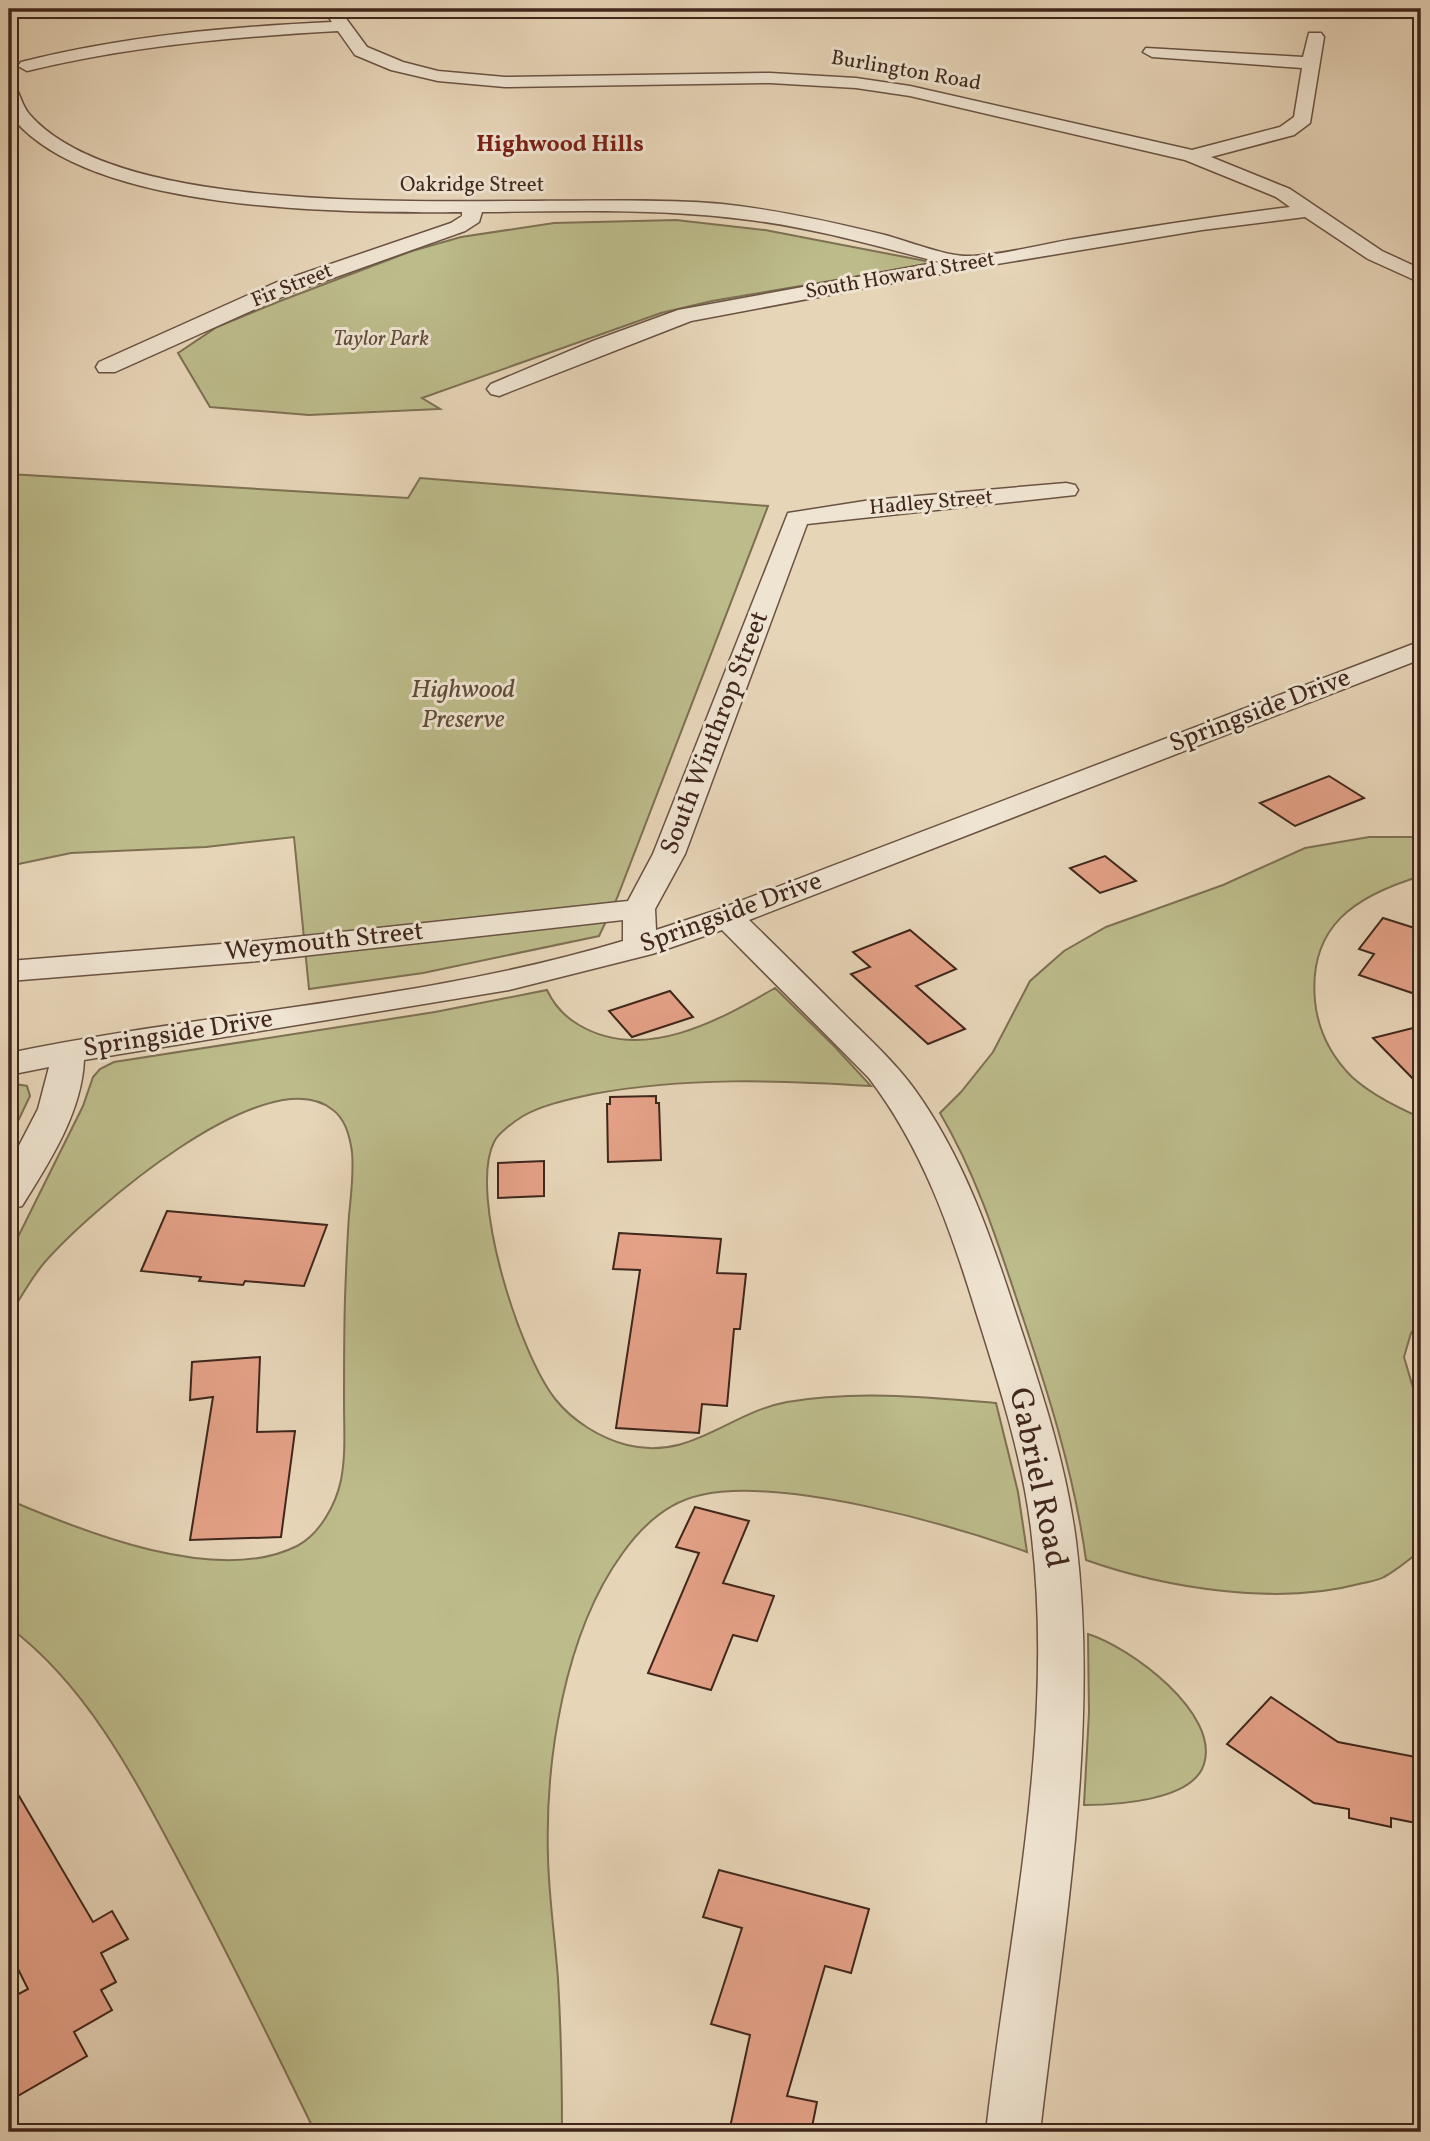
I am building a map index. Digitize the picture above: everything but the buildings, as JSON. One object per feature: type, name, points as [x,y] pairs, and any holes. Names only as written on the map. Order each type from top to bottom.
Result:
[{"type":"street","name":"Burlington Road","points":[[331,9],[361,51],[397,66],[438,76],[505,82],[784,78],[856,83],[923,94],[1192,156],[1283,193],[1312,210],[1375,255],[1421,277]]},
{"type":"street","points":[[9,62],[27,66],[159,39],[250,30],[343,26]]},
{"type":"street","points":[[1192,156],[1271,136],[1297,125],[1306,111],[1315,37]]},
{"type":"street","points":[[1152,52],[1310,63]]},
{"type":"street","name":"Oakridge Street","points":[[27,66],[15,76],[9,88],[9,97],[18,113],[36,132],[55,145],[112,170],[158,183],[231,197],[303,205],[670,207],[758,214],[821,225],[967,263]]},
{"type":"street","name":"Fir Street","points":[[107,367],[283,288],[458,227],[472,218],[472,208]]},
{"type":"street","name":"South Howard Street","points":[[499,389],[601,346],[686,315],[967,263],[1202,224],[1312,210]]},
{"type":"street","name":"Hadley Street","points":[[797,518],[871,508],[1066,491]]},
{"type":"street","name":"South Winthrop Street","points":[[639,947],[639,909],[669,854],[797,518]]},
{"type":"street","name":"Springside Drive","points":[[9,1064],[67,1052],[462,989],[556,970],[639,947],[728,917],[1421,649]]},
{"type":"street","name":"Weymouth Street","points":[[9,971],[258,951],[639,909]]},
{"type":"street","name":"Gabriel Road","points":[[728,917],[881,1070],[902,1095],[933,1143],[968,1225],[1016,1377],[1040,1466],[1054,1536],[1059,1591],[1060,1696],[1045,1880],[1013,2132]]},
{"type":"street","points":[[9,1197],[60,1097],[67,1073],[67,1052]]},
{"type":"green space","name":"Taylor Park","points":[[676,220],[765,230],[936,263],[712,301],[661,313],[422,398],[440,409],[309,415],[210,407],[178,353],[217,327],[280,301],[412,251],[461,237],[554,223]]},
{"type":"green space","name":"Highwood Preserve","points":[[9,474],[408,498],[420,478],[768,506],[617,898],[599,936],[423,973],[309,989],[294,837],[206,847],[71,853],[9,866]]},
{"type":"green space","points":[[1369,837],[1421,837],[1421,876],[1376,893],[1341,918],[1328,934],[1319,953],[1315,975],[1315,1001],[1322,1033],[1332,1052],[1352,1077],[1376,1095],[1421,1118],[1421,1322],[1411,1333],[1404,1357],[1421,1415],[1421,1548],[1398,1568],[1378,1579],[1327,1590],[1293,1593],[1221,1591],[1185,1586],[1150,1579],[1086,1560],[1067,1463],[1029,1337],[985,1208],[940,1113],[993,1052],[1030,981],[1064,951],[1106,927],[1223,885],[1305,848]]},
{"type":"green space","points":[[775,988],[871,1086],[732,1081],[627,1089],[593,1094],[540,1108],[523,1116],[496,1139],[488,1166],[488,1198],[493,1235],[502,1274],[527,1348],[556,1400],[570,1415],[607,1438],[627,1445],[650,1448],[671,1447],[709,1434],[766,1408],[813,1398],[865,1395],[996,1403],[1018,1492],[1027,1552],[910,1516],[819,1497],[775,1492],[735,1491],[701,1495],[677,1503],[656,1517],[622,1554],[602,1586],[572,1660],[555,1740],[550,1781],[548,1858],[559,1998],[562,2132],[315,2132],[218,1936],[129,1771],[88,1708],[64,1678],[38,1651],[9,1627],[9,1500],[112,1539],[191,1557],[229,1560],[265,1557],[297,1546],[313,1534],[326,1518],[335,1499],[344,1461],[345,1298],[353,1168],[346,1129],[333,1110],[303,1099],[266,1104],[224,1121],[137,1178],[98,1210],[44,1263],[9,1317],[9,1255],[83,1106],[93,1077],[100,1069],[114,1062],[435,1012],[547,990],[560,1010],[569,1018],[603,1036],[629,1040],[654,1039],[705,1024]]},
{"type":"green space","points":[[9,1083],[27,1086],[30,1096],[9,1140]]},
{"type":"green space","points":[[1088,1634],[1106,1641],[1147,1667],[1168,1685],[1199,1724],[1205,1744],[1204,1764],[1197,1776],[1185,1786],[1133,1802],[1084,1805],[1089,1712]]},
{"type":"district","name":"Highwood Hills","points":[[560,145]]}]
